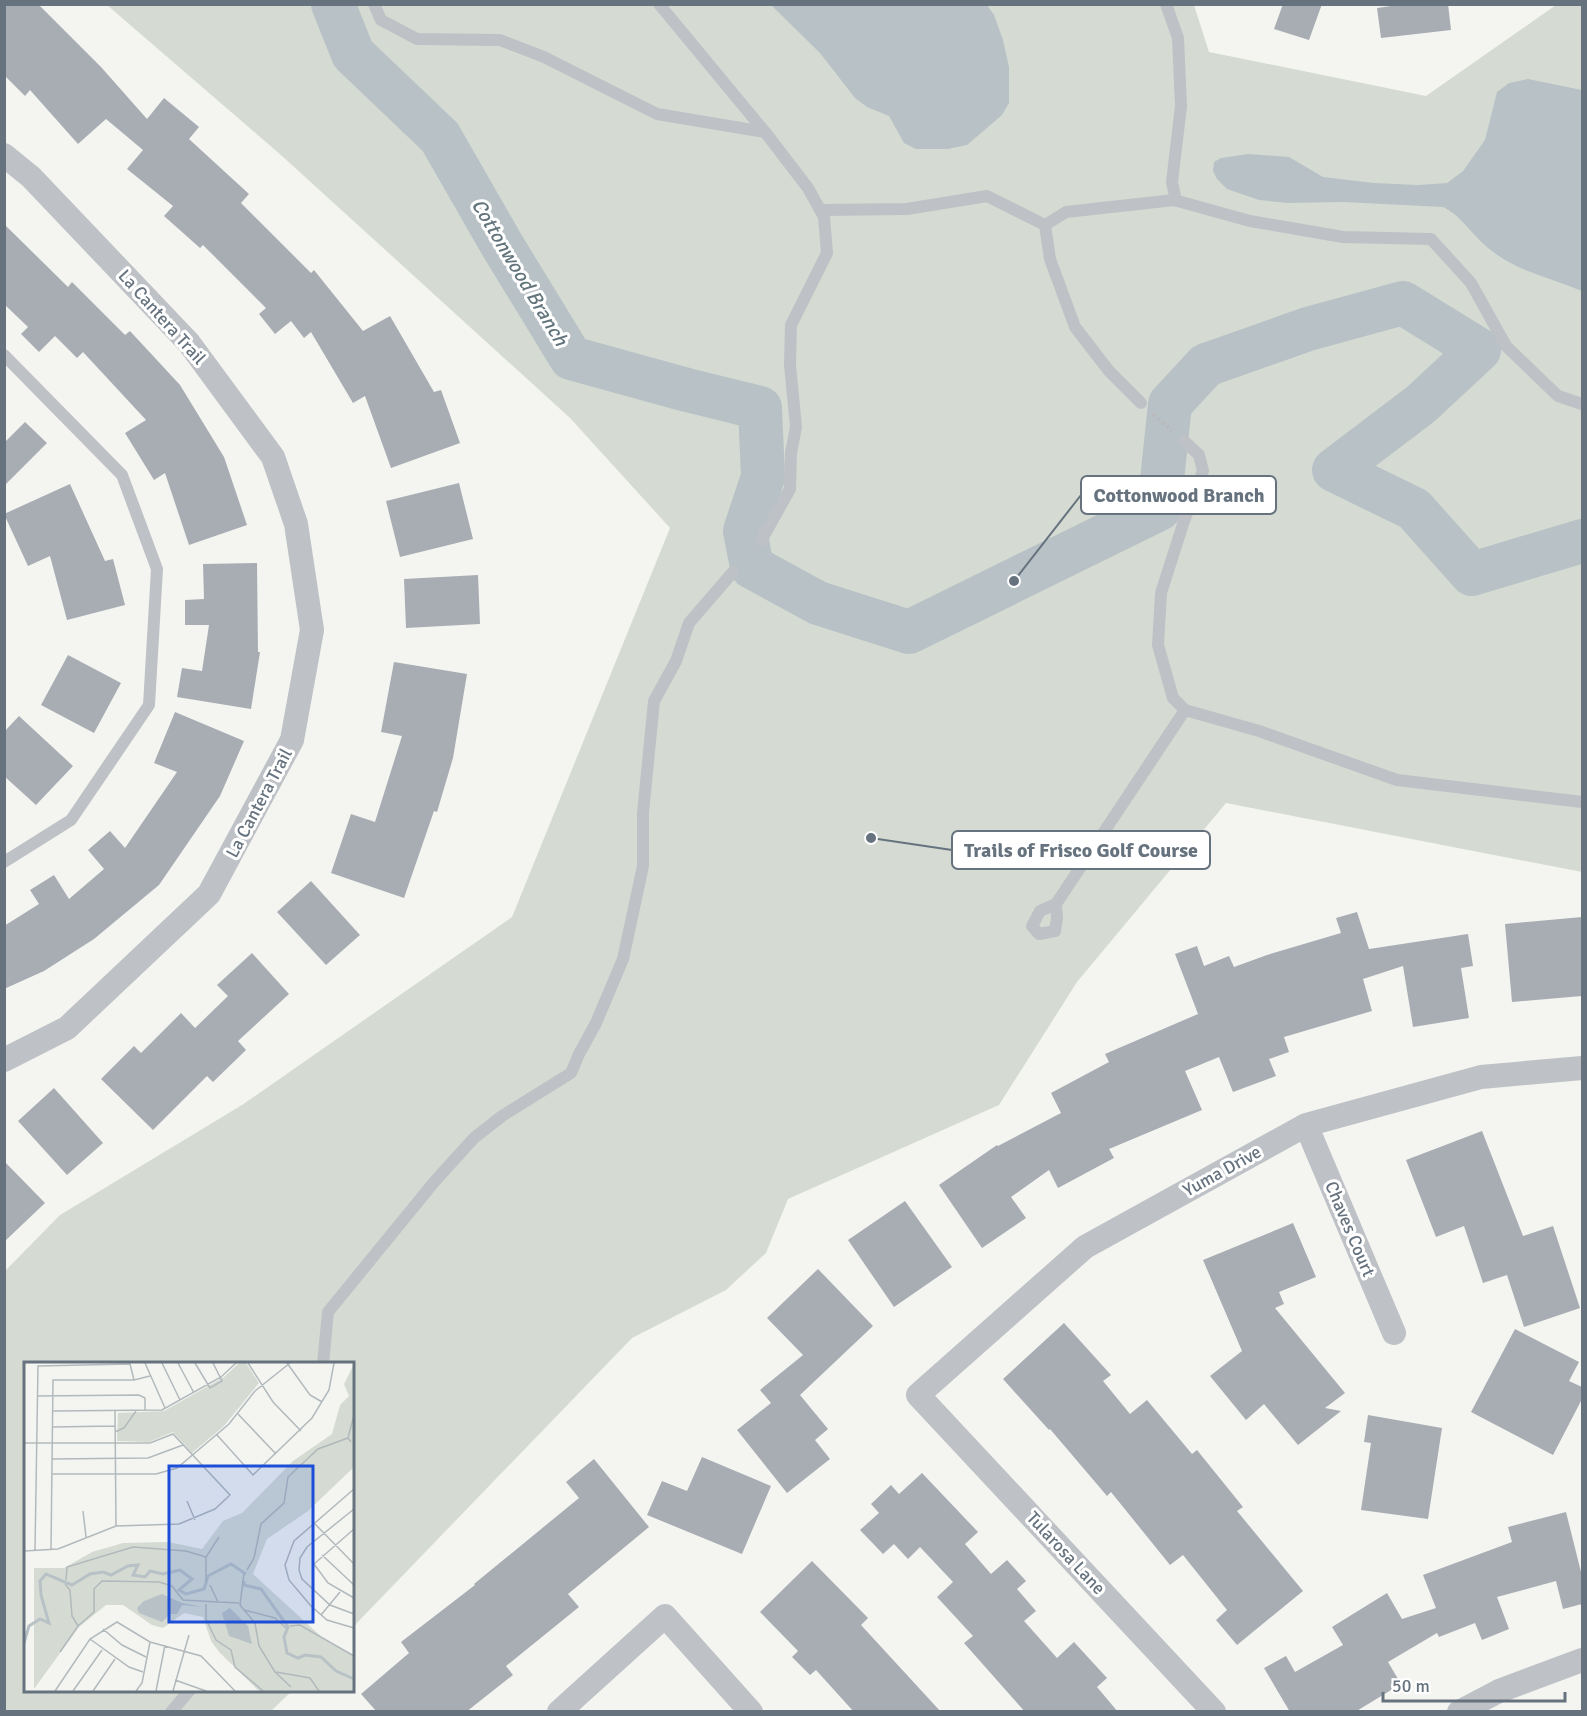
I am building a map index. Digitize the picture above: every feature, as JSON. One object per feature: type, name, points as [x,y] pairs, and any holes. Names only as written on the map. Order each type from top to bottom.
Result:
[{"type":"street","name":"La Cantera Trail","points":[[4,155],[31,177],[189,343],[273,457],[296,524],[312,630],[292,741],[209,894],[67,1028],[4,1060]]},
{"type":"street","name":"Yuma Drive","points":[[918,1395],[1085,1246],[1306,1125],[1481,1077],[1582,1068]]},
{"type":"street","name":"Chaves Court","points":[[1306,1125],[1394,1333]]},
{"type":"street","name":"Tularosa Lane","points":[[918,1395],[1214,1712]]},
{"type":"street","points":[[560,1712],[665,1616],[751,1712]]},
{"type":"street","points":[[1459,1712],[1499,1690],[1582,1660]]},
{"type":"lane","points":[[374,4],[381,20],[417,39],[500,40],[544,57],[657,114],[765,132]]},
{"type":"lane","points":[[659,4],[765,132],[808,188],[824,217],[827,253],[791,325],[790,365],[796,427],[791,453],[790,489],[760,541]]},
{"type":"lane","points":[[1166,4],[1178,38],[1181,106],[1172,182],[1176,201]]},
{"type":"lane","points":[[820,210],[907,209],[987,196],[1045,225]]},
{"type":"lane","points":[[1045,225],[1066,212],[1176,201],[1250,221],[1342,237],[1431,239],[1471,283],[1506,346],[1557,396],[1582,404]]},
{"type":"lane","points":[[1045,225],[1050,260],[1075,327],[1109,371],[1141,403]]},
{"type":"lane","points":[[4,355],[122,475],[157,569],[150,705],[71,820],[4,862]]},
{"type":"lane","points":[[1184,441],[1199,456],[1203,471],[1161,593],[1158,645],[1173,698],[1185,710],[1259,731],[1397,780],[1582,802]]},
{"type":"lane","points":[[323,1362],[328,1312],[435,1181],[474,1138],[502,1116],[571,1073],[596,1023],[623,960],[644,866],[644,813],[654,701],[676,661],[689,623],[733,572]]},
{"type":"lane","points":[[1056,904],[1185,710]]},
{"type":"lane","points":[[171,1712],[188,1692]]},
{"type":"path","points":[[1141,403],[1184,441]]},
{"type":"shaded area","points":[[107,5],[1194,5],[1209,52],[1426,96],[1556,5],[1582,5],[1582,872],[1226,803],[1077,982],[999,1105],[788,1199],[766,1253],[726,1290],[632,1338],[354,1626],[354,1362],[24,1362],[24,1692],[291,1692],[271,1711],[5,1712],[5,1271],[60,1215],[242,1105],[512,917],[670,528],[570,418],[282,156]]},
{"type":"shaded area","points":[[771,5],[987,5],[994,15],[1003,40],[1009,67],[1009,103],[1002,115],[967,145],[948,149],[916,149],[904,143],[889,116],[867,107],[855,98],[820,53]]},
{"type":"shaded area","points":[[1528,79],[1582,90],[1582,291],[1502,258],[1443,207],[1343,202],[1288,203],[1259,200],[1227,189],[1213,171],[1214,162],[1221,158],[1248,154],[1289,157],[1323,177],[1374,183],[1418,185],[1447,183],[1463,171],[1485,140],[1497,92],[1509,83]]},
{"type":"building","points":[[4,4],[38,4],[101,67],[147,119],[164,98],[199,127],[189,139],[249,194],[241,203],[311,273],[314,270],[363,331],[390,316],[434,392],[441,390],[460,443],[391,468],[365,396],[353,403],[311,332],[304,338],[291,321],[275,334],[259,314],[266,308],[203,245],[200,248],[164,216],[173,206],[127,169],[143,150],[106,119],[78,144],[30,90],[25,96],[4,75]]},
{"type":"building","points":[[1283,4],[1322,4],[1309,40],[1274,29]]},
{"type":"building","points":[[1390,4],[1448,4],[1451,30],[1381,38],[1377,8],[1391,6]]},
{"type":"building","points":[[4,224],[68,287],[72,282],[125,335],[130,331],[180,385],[224,457],[247,525],[189,545],[165,473],[154,480],[125,433],[146,420],[83,352],[77,358],[55,336],[39,352],[21,334],[28,327],[4,304]]},
{"type":"building","points":[[25,422],[47,443],[4,486],[4,443]]},
{"type":"building","points":[[459,483],[473,539],[400,557],[386,501]]},
{"type":"building","points":[[70,484],[105,561],[113,559],[125,605],[67,620],[50,556],[28,566],[4,514]]},
{"type":"building","points":[[257,563],[258,652],[260,652],[251,709],[177,697],[182,668],[202,671],[209,625],[185,625],[185,600],[204,599],[203,564]]},
{"type":"building","points":[[478,575],[480,624],[406,628],[404,579]]},
{"type":"building","points":[[68,655],[121,683],[94,733],[41,705]]},
{"type":"building","points":[[394,662],[467,674],[453,758],[437,812],[434,811],[404,898],[331,873],[351,814],[375,822],[402,736],[381,732]]},
{"type":"building","points":[[175,712],[244,741],[220,796],[159,885],[94,939],[44,971],[4,989],[4,926],[39,904],[30,890],[54,875],[69,899],[104,869],[88,850],[110,831],[125,848],[177,772],[154,763]]},
{"type":"building","points":[[19,716],[73,766],[36,805],[4,776],[4,732]]},
{"type":"building","points":[[311,881],[360,935],[326,965],[277,912]]},
{"type":"building","points":[[1357,912],[1369,949],[1468,934],[1473,966],[1461,968],[1469,1018],[1413,1027],[1403,966],[1363,979],[1372,1011],[1284,1037],[1289,1052],[1269,1059],[1276,1076],[1233,1092],[1219,1057],[1185,1071],[1202,1110],[1109,1149],[1114,1158],[1058,1188],[1049,1170],[1011,1197],[1026,1218],[982,1248],[939,1185],[997,1145],[1061,1113],[1051,1093],[1109,1062],[1105,1054],[1198,1014],[1175,954],[1197,946],[1204,966],[1229,956],[1234,967],[1341,933],[1336,918]]},
{"type":"building","points":[[1582,917],[1582,996],[1512,1002],[1505,924]]},
{"type":"building","points":[[252,953],[289,994],[238,1041],[246,1050],[213,1082],[207,1076],[153,1130],[101,1079],[134,1046],[141,1053],[181,1013],[195,1028],[228,996],[217,985]]},
{"type":"building","points":[[54,1088],[103,1143],[67,1175],[18,1121]]},
{"type":"building","points":[[1482,1131],[1523,1236],[1553,1226],[1580,1308],[1524,1327],[1507,1275],[1483,1283],[1464,1226],[1436,1237],[1406,1160]]},
{"type":"building","points":[[4,1161],[45,1203],[4,1242]]},
{"type":"building","points":[[905,1201],[952,1267],[894,1307],[848,1240]]},
{"type":"building","points":[[1293,1223],[1316,1277],[1279,1292],[1284,1304],[1275,1308],[1345,1393],[1325,1408],[1341,1411],[1298,1445],[1264,1404],[1246,1420],[1210,1376],[1242,1351],[1203,1260]]},
{"type":"building","points":[[818,1269],[873,1326],[800,1395],[828,1429],[815,1440],[830,1459],[787,1493],[737,1430],[771,1403],[760,1390],[803,1355],[767,1318]]},
{"type":"building","points":[[1064,1323],[1111,1375],[1103,1381],[1130,1414],[1147,1400],[1192,1454],[1197,1450],[1243,1507],[1237,1511],[1303,1591],[1237,1645],[1216,1620],[1227,1610],[1183,1555],[1170,1565],[1111,1492],[1107,1496],[1050,1429],[1003,1379]]},
{"type":"building","points":[[1515,1329],[1579,1362],[1569,1381],[1582,1387],[1582,1399],[1553,1455],[1471,1412]]},
{"type":"building","points":[[1368,1415],[1442,1428],[1428,1519],[1361,1510],[1371,1443],[1364,1442]]},
{"type":"building","points":[[702,1457],[771,1486],[742,1554],[647,1515],[662,1481],[687,1491]]},
{"type":"building","points":[[594,1459],[649,1527],[568,1594],[579,1607],[506,1666],[513,1675],[466,1712],[377,1712],[361,1694],[409,1653],[401,1642],[475,1585],[579,1498],[566,1482]]},
{"type":"building","points":[[922,1473],[978,1532],[965,1544],[991,1574],[1007,1560],[1026,1581],[1017,1589],[1036,1611],[1024,1621],[1057,1658],[1074,1642],[1107,1678],[1097,1687],[1118,1712],[1025,1712],[964,1643],[973,1636],[937,1597],[953,1582],[920,1547],[908,1559],[894,1544],[883,1554],[860,1530],[879,1513],[871,1504],[891,1485],[899,1494]]},
{"type":"building","points":[[1566,1512],[1582,1576],[1582,1604],[1563,1609],[1556,1581],[1497,1597],[1509,1629],[1482,1640],[1475,1623],[1439,1637],[1437,1633],[1388,1662],[1401,1684],[1355,1712],[1290,1712],[1264,1668],[1286,1656],[1295,1672],[1343,1645],[1332,1627],[1387,1593],[1402,1619],[1436,1608],[1423,1575],[1512,1542],[1508,1527]]},
{"type":"building","points":[[812,1561],[868,1618],[861,1625],[941,1712],[854,1712],[816,1670],[810,1675],[792,1657],[798,1651],[760,1612]]},
{"type":"waterway","name":"Cottonwood Branch","points":[[333,4],[353,54],[440,137],[571,358],[760,408],[763,477],[745,531],[752,567],[818,603],[909,632],[1159,509],[1170,404],[1206,365],[1308,329],[1403,303],[1479,350],[1421,404],[1334,470],[1414,509],[1472,574],[1582,541]]},
{"type":"place","name":"Cottonwood Branch","points":[[1014,581]]},
{"type":"place","name":"Trails of Frisco Golf Course","points":[[871,838]]}]
